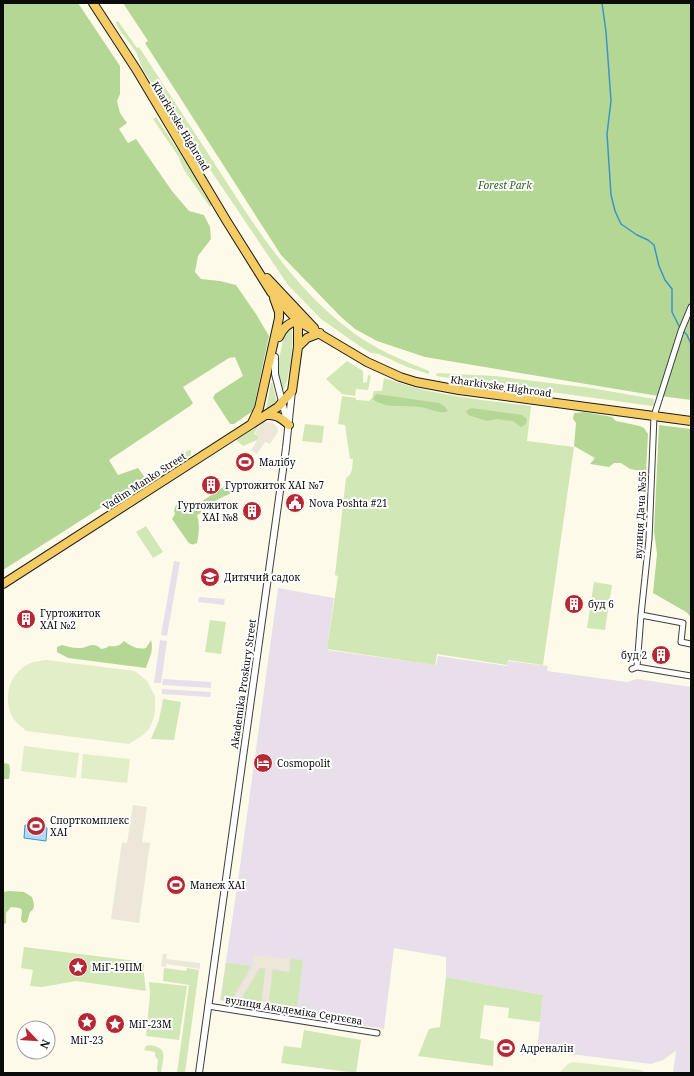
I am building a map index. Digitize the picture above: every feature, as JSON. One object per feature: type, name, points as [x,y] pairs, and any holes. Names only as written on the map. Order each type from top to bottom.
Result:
[{"type":"main road","name":"Kharkivske Highroad","points":[[93,3],[136,69],[226,220],[271,292],[298,321],[367,362],[416,382],[467,391],[691,421]]},
{"type":"main road","name":"Kharkivske Highroad","points":[[251,259],[317,331]]},
{"type":"main road","points":[[252,423],[260,414],[262,408],[279,337],[279,314],[271,292]]},
{"type":"main road","name":"Akademika Proskury Street","points":[[287,300],[298,321],[298,347],[292,391]]},
{"type":"main road","points":[[252,423],[259,408],[279,314]]},
{"type":"main road","points":[[279,337],[284,328],[298,321]]},
{"type":"main road","points":[[298,347],[317,331]]},
{"type":"main road","name":"Vadim Manko Street","points":[[3,584],[266,415],[282,403],[292,391]]},
{"type":"main road","points":[[266,415],[271,414],[278,416],[288,425]]},
{"type":"street","name":"вулиця Дача №55","points":[[691,306],[654,416],[649,540],[634,668],[691,676]]},
{"type":"street","points":[[275,356],[274,374],[288,425]]},
{"type":"street","name":"Akademika Proskury Street","points":[[199,1073],[292,391]]},
{"type":"street","points":[[641,615],[683,622],[681,642],[691,644]]},
{"type":"street","name":"вулиця Академіка Сергєєва","points":[[208,1006],[377,1033]]},
{"type":"shaded area","points":[[262,422],[273,423],[277,427],[278,432],[270,444],[265,442],[257,454],[251,451],[259,436],[255,433]]},
{"type":"shaded area","points":[[174,561],[180,562],[167,636],[161,635]]},
{"type":"shaded area","points":[[278,588],[334,598],[327,650],[436,665],[438,656],[507,666],[508,661],[548,666],[547,671],[627,682],[637,679],[691,687],[691,1073],[673,1073],[676,1051],[663,1060],[651,1064],[537,1050],[543,995],[446,977],[446,957],[394,948],[384,1029],[340,1022],[340,1017],[289,1011],[220,1000],[238,881]]},
{"type":"shaded area","points":[[199,597],[225,599],[224,605],[198,602]]},
{"type":"shaded area","points":[[160,640],[167,641],[161,683],[154,683]]},
{"type":"shaded area","points":[[163,679],[211,682],[211,688],[162,685]]},
{"type":"shaded area","points":[[162,689],[211,692],[210,697],[162,694]]},
{"type":"shaded area","points":[[133,805],[147,807],[142,842],[150,843],[139,923],[111,919],[122,842],[127,843]]},
{"type":"shaded area","points":[[163,954],[167,954],[166,959],[200,963],[200,969],[166,964],[166,967],[161,966]]},
{"type":"shaded area","points":[[254,955],[290,959],[289,971],[272,969],[268,1008],[261,1007],[266,968],[259,967],[238,1003],[232,1002],[253,966]]},
{"type":"green space","points":[[3,3],[78,3],[120,66],[120,94],[117,101],[120,113],[127,123],[119,129],[128,143],[136,139],[172,191],[189,211],[204,215],[210,227],[211,239],[198,256],[195,272],[201,279],[220,281],[236,285],[269,336],[253,411],[234,424],[230,424],[213,398],[215,394],[243,376],[235,357],[229,358],[183,387],[193,403],[190,406],[109,460],[118,475],[138,468],[146,479],[3,570]]},
{"type":"green space","name":"Forest Park","points":[[123,3],[691,3],[691,400],[652,395],[425,357],[377,341],[355,329],[340,316],[281,255],[145,43],[148,41]]},
{"type":"green space","points":[[118,21],[137,48],[139,47],[263,237],[295,278],[312,297],[351,331],[379,349],[429,371],[429,374],[407,367],[379,354],[371,353],[361,347],[321,319],[288,285],[143,70],[136,52],[117,26],[116,22]]},
{"type":"green space","points":[[156,117],[213,203],[210,207],[184,170],[178,156],[153,119]]},
{"type":"green space","points":[[291,325],[291,360],[285,387],[282,393],[278,372],[279,360],[284,334]]},
{"type":"green space","points":[[347,361],[363,371],[363,383],[367,382],[368,375],[371,376],[368,390],[356,389],[355,396],[342,394],[326,379]]},
{"type":"green space","points":[[437,373],[495,376],[591,388],[654,399],[654,405],[652,406],[436,376]]},
{"type":"green space","points":[[384,378],[438,393],[531,406],[527,441],[574,447],[543,665],[508,660],[507,665],[437,654],[435,665],[327,649],[338,576],[335,575],[346,478],[351,473],[353,459],[350,459],[345,425],[338,424],[342,396],[356,398],[356,400],[369,401],[372,398],[374,391],[382,391]]},
{"type":"green space","points":[[272,382],[277,402],[266,410],[271,383]]},
{"type":"green space","points":[[376,394],[439,403],[448,411],[438,412],[420,407],[383,404],[373,399]]},
{"type":"green space","points":[[471,408],[522,415],[527,419],[526,424],[521,427],[513,421],[496,419],[487,421],[468,415],[466,411]]},
{"type":"green space","points":[[584,412],[612,417],[616,421],[644,428],[648,434],[646,472],[630,469],[621,463],[614,463],[609,467],[590,464],[595,458],[574,446],[576,423],[573,419],[574,413]]},
{"type":"green space","points":[[305,424],[324,426],[322,443],[302,441]]},
{"type":"green space","points":[[259,425],[254,434],[259,436],[257,440],[243,446],[235,439]]},
{"type":"green space","points":[[659,425],[691,429],[691,617],[686,612],[653,593],[657,554],[654,531]]},
{"type":"green space","points":[[191,450],[191,455],[172,467],[169,467],[169,462]]},
{"type":"green space","points":[[227,485],[233,492],[215,501],[208,510],[197,515],[199,529],[197,543],[190,544],[172,519],[175,514],[174,510],[176,505],[178,504],[185,512]]},
{"type":"green space","points":[[146,526],[163,552],[153,558],[136,532]]},
{"type":"green space","points":[[594,582],[612,585],[605,630],[587,628]]},
{"type":"green space","points":[[210,620],[226,622],[221,654],[205,652]]},
{"type":"green space","points":[[151,640],[152,651],[146,668],[68,658],[57,652],[57,647],[62,645],[81,648],[95,645],[101,649],[109,646],[117,646],[124,641],[134,647],[146,648]]},
{"type":"green space","points":[[46,660],[135,671],[147,681],[155,696],[155,711],[149,729],[129,744],[27,731],[18,724],[12,716],[9,708],[8,700],[11,684],[19,670],[26,665]]},
{"type":"green space","points":[[163,699],[181,702],[174,740],[151,739],[159,720]]},
{"type":"green space","points":[[24,746],[79,753],[76,778],[21,771]]},
{"type":"green space","points":[[83,754],[130,759],[127,783],[81,778]]},
{"type":"green space","points":[[3,763],[9,764],[9,779],[3,779]]},
{"type":"green space","points":[[3,892],[24,892],[32,897],[34,907],[30,912],[27,922],[24,923],[21,920],[22,910],[20,908],[11,907],[6,913],[6,923],[3,925]]},
{"type":"green space","points":[[24,947],[144,962],[146,991],[76,981],[42,987],[30,986],[33,970],[21,968]]},
{"type":"green space","points":[[291,959],[303,960],[297,1007],[289,1006],[289,1010],[268,1007],[273,970],[290,972]]},
{"type":"green space","points":[[226,963],[251,966],[231,1001],[221,1000]]},
{"type":"green space","points":[[164,968],[186,971],[187,968],[199,970],[185,1073],[177,1073],[189,985],[163,981]]},
{"type":"green space","points":[[260,968],[265,969],[261,1006],[239,1003]]},
{"type":"green space","points":[[446,977],[543,995],[540,1022],[508,1018],[509,1008],[484,1005],[480,1038],[494,1041],[493,1066],[418,1056],[429,1029],[440,1027]]},
{"type":"green space","points":[[149,982],[187,986],[179,1040],[146,1036],[150,994]]},
{"type":"green space","points":[[304,1030],[361,1040],[356,1073],[281,1063],[284,1046],[301,1048]]},
{"type":"green space","points":[[150,1045],[160,1048],[162,1051],[163,1058],[161,1073],[158,1073],[158,1060],[155,1056],[155,1052],[144,1050],[146,1046]]},
{"type":"green space","points":[[574,1062],[641,1070],[647,1073],[559,1073],[568,1064]]},
{"type":"water","points":[[25,825],[47,828],[46,841],[24,838]]},
{"type":"waterway","points":[[602,3],[606,32],[611,101],[607,134],[611,195],[615,211],[621,224],[654,245],[659,266],[665,280],[672,289],[672,312],[680,328]]},
{"type":"waterway","points":[[683,331],[687,335],[691,344]]},
{"type":"place","name":"Малібу","points":[[245,462]]},
{"type":"place","name":"Гуртожиток ХАІ №7","points":[[211,485]]},
{"type":"place","name":"Nova Poshta #21","points":[[295,503]]},
{"type":"place","name":"Гуртожиток ХАІ №8","points":[[252,511]]},
{"type":"place","name":"Дитячий садок","points":[[210,577]]},
{"type":"place","name":"буд 6","points":[[574,604]]},
{"type":"place","name":"Гуртожиток ХАІ №2","points":[[26,619]]},
{"type":"place","name":"буд 2","points":[[661,655]]},
{"type":"place","name":"Cosmopolit","points":[[263,763]]},
{"type":"place","name":"Спорткомплекс ХАІ","points":[[36,826]]},
{"type":"place","name":"Манеж ХАІ","points":[[176,885]]},
{"type":"place","name":"МіГ-19ПМ","points":[[78,967]]},
{"type":"place","name":"МіГ-23","points":[[87,1022]]},
{"type":"place","name":"МіГ-23М","points":[[115,1024]]},
{"type":"place","name":"Адреналін","points":[[506,1048]]}]
